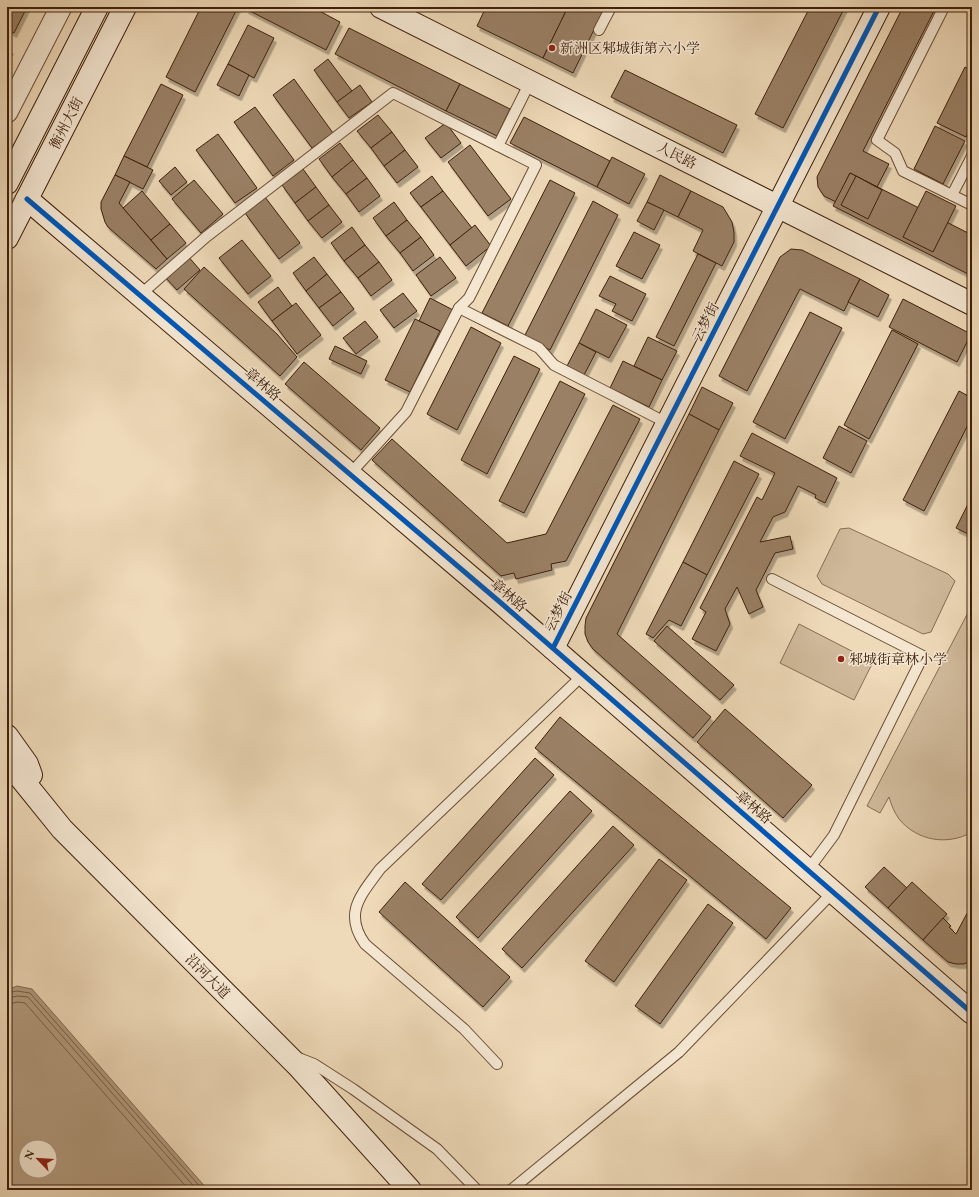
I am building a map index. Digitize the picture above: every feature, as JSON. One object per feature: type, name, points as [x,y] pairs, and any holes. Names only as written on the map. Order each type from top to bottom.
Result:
[{"type":"street","points":[[7,112],[61,7]]},
{"type":"street","name":"衡州大街","points":[[7,183],[97,7]]},
{"type":"street","name":"衡州大街","points":[[7,238],[125,7]]},
{"type":"street","name":"人民路","points":[[381,7],[972,304]]},
{"type":"street","name":"云梦街","points":[[553,648],[879,7]]},
{"type":"street","name":"章林路","points":[[27,198],[553,648],[972,1013]]},
{"type":"street","points":[[7,736],[27,764],[39,801]]},
{"type":"street","name":"沿河大道","points":[[7,761],[62,829],[283,1052],[410,1190]]},
{"type":"lane","points":[[599,30],[611,7]]},
{"type":"lane","points":[[944,7],[877,140],[895,154],[903,171],[972,205]]},
{"type":"lane","points":[[498,146],[530,82]]},
{"type":"lane","points":[[140,295],[206,237],[393,93],[536,165],[469,298],[459,308],[406,412],[350,474]]},
{"type":"lane","points":[[952,195],[972,156]]},
{"type":"lane","points":[[459,308],[539,348],[554,364],[667,423]]},
{"type":"lane","points":[[772,579],[923,656],[834,835],[808,870]]},
{"type":"lane","points":[[496,1064],[464,1029],[365,944],[359,936],[356,927],[354,916],[356,906],[360,896],[380,869],[583,675]]},
{"type":"lane","points":[[511,1190],[679,1052],[833,892]]},
{"type":"lane","points":[[283,1052],[314,1064],[353,1089],[437,1149],[477,1190]]},
{"type":"shaded area","points":[[849,528],[948,574],[955,581],[931,632],[923,634],[822,584],[817,576],[840,529]]},
{"type":"shaded area","points":[[972,605],[972,832],[953,839],[933,839],[915,832],[906,826],[897,816],[889,797],[880,813],[867,806]]},
{"type":"shaded area","points":[[799,624],[873,662],[854,700],[780,663]]},
{"type":"water","points":[[17,986],[32,989],[208,1190],[7,1190],[7,990]]},
{"type":"building","points":[[7,7],[27,7],[14,33],[7,29]]},
{"type":"building","points":[[201,7],[238,7],[195,92],[166,77]]},
{"type":"building","points":[[247,7],[312,7],[340,22],[326,50],[246,9]]},
{"type":"building","points":[[486,7],[568,7],[543,58],[477,26]]},
{"type":"building","points":[[568,7],[605,7],[573,73],[543,58]]},
{"type":"building","points":[[810,7],[845,7],[783,128],[755,114]]},
{"type":"building","points":[[903,7],[936,7],[863,151],[889,164],[877,187],[850,173],[836,202],[824,196],[818,187],[817,177]]},
{"type":"building","points":[[248,25],[274,38],[254,78],[228,64]]},
{"type":"building","points":[[349,28],[460,84],[446,111],[335,54]]},
{"type":"building","points":[[7,46],[11,50],[7,54]]},
{"type":"building","points":[[328,59],[352,91],[337,102],[314,70]]},
{"type":"building","points":[[228,64],[249,75],[239,96],[217,85]]},
{"type":"building","points":[[965,67],[972,71],[972,125],[966,137],[937,123]]},
{"type":"building","points":[[625,70],[737,125],[723,153],[611,97]]},
{"type":"building","points":[[294,79],[333,133],[312,148],[273,95]]},
{"type":"building","points":[[161,84],[183,95],[147,167],[124,156]]},
{"type":"building","points":[[460,84],[510,109],[497,136],[446,111]]},
{"type":"building","points":[[360,85],[372,102],[349,118],[337,102]]},
{"type":"building","points":[[255,107],[294,160],[273,176],[234,122]]},
{"type":"building","points":[[378,115],[392,132],[371,148],[357,131]]},
{"type":"building","points":[[524,117],[610,161],[597,187],[510,143]]},
{"type":"building","points":[[446,123],[461,143],[441,158],[425,138]]},
{"type":"building","points":[[935,126],[965,141],[943,184],[914,169]]},
{"type":"building","points":[[392,132],[405,150],[384,166],[371,148]]},
{"type":"building","points":[[218,134],[257,188],[235,203],[196,150]]},
{"type":"building","points":[[340,143],[353,160],[332,177],[319,159]]},
{"type":"building","points":[[470,145],[511,199],[488,216],[448,162]]},
{"type":"building","points":[[405,150],[418,167],[397,183],[384,166]]},
{"type":"building","points":[[124,156],[153,170],[143,189],[115,175]]},
{"type":"building","points":[[612,157],[645,174],[629,204],[597,187]]},
{"type":"building","points":[[353,160],[367,178],[346,194],[332,177]]},
{"type":"building","points":[[175,167],[187,182],[171,195],[159,181]]},
{"type":"building","points":[[303,169],[316,187],[295,203],[282,185]]},
{"type":"building","points":[[850,173],[972,235],[972,276],[833,206]]},
{"type":"building","points":[[115,175],[130,182],[119,203],[167,259],[156,269],[108,227],[105,222],[101,209],[101,202]]},
{"type":"building","points":[[660,175],[691,191],[678,217],[647,202]]},
{"type":"building","points":[[432,176],[443,191],[421,207],[410,193]]},
{"type":"building","points":[[856,176],[882,190],[868,219],[841,205]]},
{"type":"building","points":[[367,178],[380,196],[359,212],[346,194]]},
{"type":"building","points":[[194,180],[223,214],[201,233],[172,199]]},
{"type":"building","points":[[550,180],[575,193],[508,326],[482,313]]},
{"type":"building","points":[[316,187],[329,205],[308,221],[295,203]]},
{"type":"building","points":[[142,191],[170,224],[151,240],[123,208]]},
{"type":"building","points":[[443,191],[472,228],[450,245],[421,207]]},
{"type":"building","points":[[691,191],[723,207],[732,222],[734,242],[722,266],[693,251],[703,230],[678,217]]},
{"type":"building","points":[[926,191],[956,206],[933,252],[903,237]]},
{"type":"building","points":[[265,197],[300,243],[279,259],[245,213]]},
{"type":"building","points":[[593,201],[618,215],[550,350],[524,337]]},
{"type":"building","points":[[394,202],[407,220],[386,236],[373,218]]},
{"type":"building","points":[[647,202],[664,210],[654,230],[637,221]]},
{"type":"building","points":[[329,205],[342,222],[322,238],[308,221]]},
{"type":"building","points":[[407,220],[421,237],[400,253],[386,236]]},
{"type":"building","points":[[170,224],[186,243],[167,259],[151,240]]},
{"type":"building","points":[[475,225],[491,246],[466,266],[450,245]]},
{"type":"building","points":[[352,227],[365,245],[344,261],[331,243]]},
{"type":"building","points":[[634,232],[660,245],[642,279],[616,266]]},
{"type":"building","points":[[421,237],[434,255],[413,271],[400,253]]},
{"type":"building","points":[[242,240],[271,276],[248,294],[219,258]]},
{"type":"building","points":[[365,245],[379,262],[358,278],[344,261]]},
{"type":"building","points":[[791,249],[802,250],[860,279],[844,311],[800,289],[747,391],[719,376],[780,257]]},
{"type":"building","points":[[698,254],[716,263],[674,346],[656,337]]},
{"type":"building","points":[[187,255],[200,270],[177,290],[164,276]]},
{"type":"building","points":[[314,257],[327,274],[306,291],[293,273]]},
{"type":"building","points":[[440,257],[456,278],[431,296],[416,275]]},
{"type":"building","points":[[379,262],[392,280],[371,296],[358,278]]},
{"type":"building","points":[[204,267],[277,334],[297,357],[280,376],[184,289]]},
{"type":"building","points":[[327,274],[341,292],[319,308],[306,291]]},
{"type":"building","points":[[610,276],[646,294],[632,321],[612,311],[616,304],[599,296]]},
{"type":"building","points":[[860,279],[889,295],[878,317],[848,302]]},
{"type":"building","points":[[278,287],[292,306],[272,321],[258,302]]},
{"type":"building","points":[[341,292],[354,309],[333,326],[319,308]]},
{"type":"building","points":[[403,293],[417,311],[394,328],[380,310]]},
{"type":"building","points":[[430,298],[453,310],[442,332],[419,321]]},
{"type":"building","points":[[903,299],[971,334],[957,362],[889,327]]},
{"type":"building","points":[[296,303],[321,335],[297,354],[272,321]]},
{"type":"building","points":[[596,309],[627,325],[609,358],[579,343]]},
{"type":"building","points":[[810,312],[842,328],[785,439],[753,422]]},
{"type":"building","points":[[415,319],[440,331],[410,392],[385,380]]},
{"type":"building","points":[[365,321],[378,337],[356,354],[343,338]]},
{"type":"building","points":[[471,327],[501,343],[457,430],[427,414]]},
{"type":"building","points":[[892,330],[918,344],[869,439],[844,425]]},
{"type":"building","points":[[648,337],[677,351],[662,380],[634,366]]},
{"type":"building","points":[[579,343],[596,352],[584,375],[567,366]]},
{"type":"building","points":[[335,346],[367,361],[361,374],[329,359]]},
{"type":"building","points":[[514,356],[540,369],[487,474],[461,460]]},
{"type":"building","points":[[623,361],[662,380],[649,407],[610,388]]},
{"type":"building","points":[[304,362],[380,428],[361,450],[285,384]]},
{"type":"building","points":[[972,362],[972,374],[967,372]]},
{"type":"building","points":[[560,381],[585,394],[524,513],[499,501]]},
{"type":"building","points":[[702,387],[733,403],[719,430],[689,414]]},
{"type":"building","points":[[959,391],[972,398],[972,417],[924,511],[903,500]]},
{"type":"building","points":[[613,405],[640,419],[566,561],[551,564],[552,570],[516,579],[514,573],[501,576],[372,460],[392,439],[507,543],[546,534]]},
{"type":"building","points":[[689,414],[719,430],[617,634],[711,717],[693,738],[593,649],[585,634],[586,618]]},
{"type":"building","points":[[839,426],[867,441],[851,473],[823,458]]},
{"type":"building","points":[[752,433],[837,478],[825,503],[815,498],[816,495],[798,486],[785,512],[773,517],[760,542],[790,536],[793,549],[775,553],[756,590],[763,607],[749,614],[737,587],[725,609],[730,624],[716,651],[692,639],[706,612],[700,608],[757,497],[762,500],[775,473],[740,456]]},
{"type":"building","points":[[734,461],[759,474],[707,575],[683,562]]},
{"type":"building","points":[[972,496],[972,536],[956,528]]},
{"type":"building","points":[[683,562],[707,575],[681,626],[669,620],[653,638],[646,634]]},
{"type":"building","points":[[667,626],[734,685],[720,700],[654,641]]},
{"type":"building","points":[[725,709],[812,785],[783,818],[697,742]]},
{"type":"building","points":[[560,717],[791,908],[766,939],[535,748]]},
{"type":"building","points":[[535,758],[554,775],[441,900],[422,884]]},
{"type":"building","points":[[570,791],[592,811],[478,938],[456,917]]},
{"type":"building","points":[[613,826],[634,845],[522,968],[502,949]]},
{"type":"building","points":[[659,859],[687,880],[614,982],[585,961]]},
{"type":"building","points":[[884,867],[907,888],[888,908],[865,887]]},
{"type":"building","points":[[405,882],[510,977],[483,1007],[379,912]]},
{"type":"building","points":[[912,882],[947,914],[923,940],[888,908]]},
{"type":"building","points":[[708,904],[733,923],[660,1024],[635,1006]]},
{"type":"building","points":[[972,904],[972,960],[964,964],[948,962],[923,940],[943,918],[956,934]]},
{"type":"cycle path","points":[[553,648],[879,7]]},
{"type":"cycle path","points":[[27,199],[501,603],[972,1013]]},
{"type":"place","name":"新洲区邾城街第六小学","points":[[552,48]]},
{"type":"place","name":"邾城街章林小学","points":[[841,659]]}]
